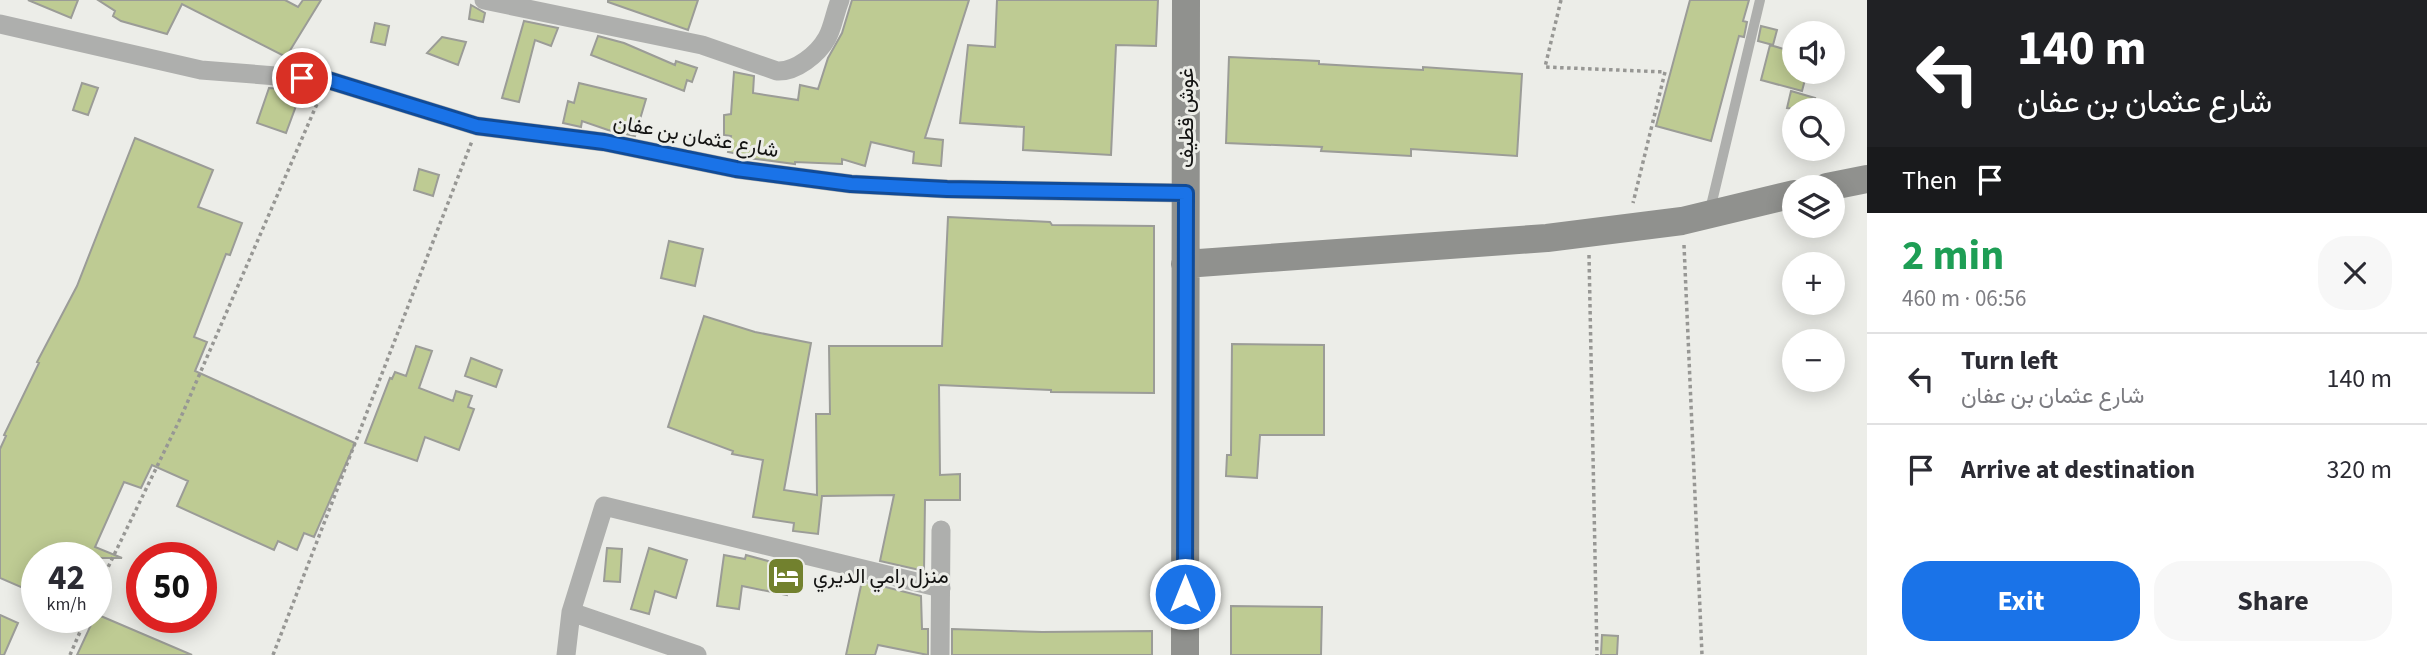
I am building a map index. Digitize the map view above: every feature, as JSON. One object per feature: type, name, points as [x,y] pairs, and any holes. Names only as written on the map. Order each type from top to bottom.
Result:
[{"type":"main road","name":"غوش قطيف","points":[[1185,655],[1186,0]]},
{"type":"main road","points":[[1845,183],[1867,179]]},
{"type":"main road","points":[[1185,264],[1547,238],[1695,219],[1782,197]]},
{"type":"street","points":[[484,0],[702,45],[777,71],[786,71],[809,59],[826,38],[840,0]]},
{"type":"street","name":"شارع عثمان بن عفان","points":[[0,24],[201,70],[328,80],[477,126],[604,142],[736,169],[851,184],[947,189],[1186,193]]},
{"type":"street","points":[[566,655],[571,612],[604,506],[941,588]]},
{"type":"street","points":[[940,655],[941,530]]},
{"type":"street","points":[[571,612],[698,655]]},
{"type":"lane","points":[[1695,219],[1760,0]]},
{"type":"path","points":[[1561,0],[1545,67],[1665,72],[1628,227]]},
{"type":"path","points":[[112,559],[181,417],[328,80]]},
{"type":"path","points":[[273,655],[477,126]]},
{"type":"path","points":[[1695,219],[1702,655]]},
{"type":"path","points":[[1588,232],[1597,655]]},
{"type":"path","points":[[70,655],[80,633]]},
{"type":"building","points":[[28,0],[78,0],[71,18]]},
{"type":"building","points":[[98,0],[285,0],[298,7],[303,0],[321,0],[286,57],[182,4],[167,34],[121,21],[113,16],[115,11]]},
{"type":"building","points":[[608,0],[698,0],[688,30]]},
{"type":"building","points":[[852,0],[969,0],[925,138],[943,140],[941,166],[913,163],[914,152],[871,142],[865,166],[842,159],[842,164],[795,164],[748,158],[728,152],[731,136],[724,135],[724,115],[731,114],[734,72],[754,76],[753,93],[798,100],[800,85],[818,89],[828,58],[842,33]]},
{"type":"building","points":[[997,0],[1158,0],[1156,46],[1116,45],[1111,155],[1023,150],[1024,127],[960,123],[968,45],[995,47]]},
{"type":"building","points":[[1690,0],[1749,0],[1743,21],[1747,22],[1744,37],[1739,36],[1711,141],[1656,126]]},
{"type":"building","points":[[471,5],[485,13],[483,22],[469,19]]},
{"type":"building","points":[[524,21],[558,28],[551,46],[535,40],[519,102],[502,98]]},
{"type":"building","points":[[375,23],[389,26],[385,45],[371,42]]},
{"type":"building","points":[[1761,26],[1777,30],[1773,45],[1758,41]]},
{"type":"building","points":[[598,36],[624,43],[675,65],[676,61],[697,68],[692,82],[687,80],[684,91],[591,55]]},
{"type":"building","points":[[442,37],[466,42],[458,65],[427,53]]},
{"type":"building","points":[[1770,45],[1782,48],[1782,84],[1804,84],[1802,91],[1761,80]]},
{"type":"building","points":[[1229,57],[1522,74],[1517,156],[1411,149],[1411,156],[1321,151],[1322,147],[1226,143]]},
{"type":"building","points":[[82,83],[98,88],[88,115],[73,110]]},
{"type":"building","points":[[579,83],[646,99],[635,136],[582,121],[581,127],[563,123],[568,101],[574,103]]},
{"type":"building","points":[[269,88],[283,89],[300,95],[286,133],[257,123]]},
{"type":"building","points":[[1791,91],[1815,98],[1789,98]]},
{"type":"building","points":[[135,138],[213,170],[198,207],[242,223],[230,255],[226,254],[194,337],[207,342],[195,371],[355,443],[314,537],[304,533],[297,550],[278,541],[274,550],[177,506],[188,481],[152,465],[141,488],[124,482],[97,542],[21,542],[21,587],[0,578],[0,449],[6,436],[4,435],[39,363],[37,362],[77,286]]},
{"type":"building","points":[[419,169],[439,175],[433,196],[414,190]]},
{"type":"building","points":[[948,217],[1050,222],[1052,225],[1154,226],[1154,393],[1051,392],[939,385],[940,475],[960,474],[960,500],[925,500],[924,571],[880,561],[894,495],[822,496],[818,534],[793,531],[794,523],[753,517],[763,460],[732,454],[733,451],[668,427],[704,316],[755,332],[811,343],[784,490],[817,495],[816,414],[830,414],[829,346],[942,346]]},
{"type":"building","points":[[669,241],[703,249],[695,286],[661,278]]},
{"type":"building","points":[[1232,344],[1324,345],[1324,435],[1260,435],[1257,478],[1226,476],[1227,455],[1231,455]]},
{"type":"building","points":[[416,346],[432,351],[419,388],[453,401],[456,391],[472,396],[468,407],[474,409],[459,450],[425,437],[417,461],[365,443],[390,378],[392,379],[395,372],[406,376]]},
{"type":"building","points":[[471,358],[502,370],[496,387],[465,376]]},
{"type":"building","points":[[607,548],[622,549],[620,582],[604,581]]},
{"type":"building","points":[[649,548],[687,560],[676,598],[655,591],[649,614],[631,609]]},
{"type":"building","points":[[724,555],[745,559],[746,555],[779,564],[776,576],[791,580],[787,595],[742,586],[739,609],[717,606]]},
{"type":"building","points":[[862,581],[921,596],[922,629],[928,629],[928,655],[878,645],[875,655],[846,655]]},
{"type":"building","points":[[1231,606],[1322,607],[1321,655],[1231,655]]},
{"type":"building","points":[[0,615],[18,623],[4,655],[0,655]]},
{"type":"building","points":[[112,621],[126,627],[126,633],[140,633],[192,655],[77,655],[87,633],[112,633]]},
{"type":"building","points":[[952,629],[1152,631],[1152,655],[952,655]]},
{"type":"building","points":[[1602,635],[1618,636],[1617,655],[1601,655]]},
{"type":"place","name":"منزل رامي الديري","points":[[786,576]]},
{"type":"route","points":[[302,78],[328,80],[477,126],[604,142],[736,169],[851,184],[947,189],[1186,193],[1185,594]]}]
